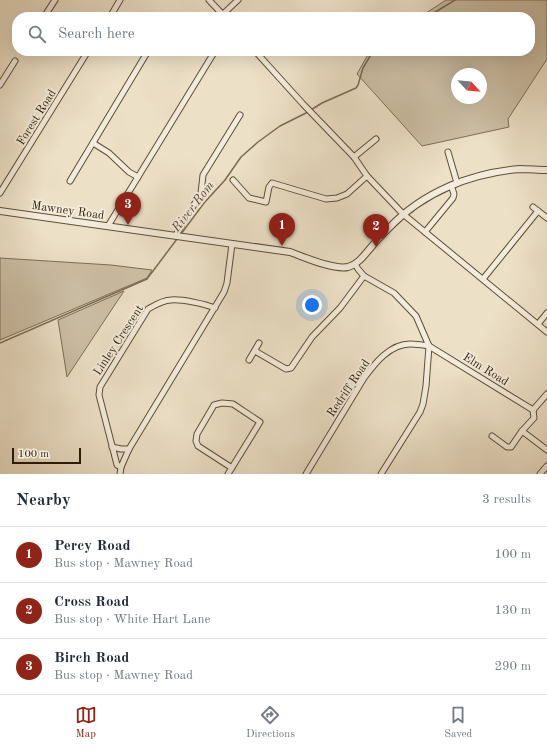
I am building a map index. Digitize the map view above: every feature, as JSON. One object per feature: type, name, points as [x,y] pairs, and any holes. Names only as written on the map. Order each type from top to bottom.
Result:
[{"type":"street","points":[[48,12],[55,0]]},
{"type":"street","points":[[113,12],[120,0]]},
{"type":"street","points":[[209,0],[220,12]]},
{"type":"street","points":[[227,12],[238,0]]},
{"type":"street","name":"Forest Road","points":[[0,193],[85,56]]},
{"type":"street","points":[[70,181],[145,56]]},
{"type":"street","points":[[108,226],[212,56]]},
{"type":"street","points":[[260,56],[354,157],[367,176],[404,214],[547,332]]},
{"type":"street","points":[[0,85],[15,61]]},
{"type":"street","points":[[179,237],[177,233],[201,193],[203,175],[240,115]]},
{"type":"street","points":[[354,157],[376,139]]},
{"type":"street","points":[[93,143],[109,152],[130,172],[138,176]]},
{"type":"street","points":[[425,232],[453,198],[454,184],[448,152]]},
{"type":"street","points":[[381,474],[420,412],[423,404],[429,346],[416,316],[394,293],[364,276],[355,264],[404,214],[416,205],[454,184],[499,171],[521,169],[547,170]]},
{"type":"street","points":[[233,180],[249,198],[266,202],[272,183],[326,199],[337,198],[347,194],[367,176]]},
{"type":"street","points":[[533,207],[547,218]]},
{"type":"street","name":"Mawney Road","points":[[0,211],[290,252],[334,267],[347,267],[355,264]]},
{"type":"street","points":[[483,279],[538,211]]},
{"type":"street","points":[[120,471],[129,449],[224,292],[227,283],[232,244]]},
{"type":"street","points":[[255,351],[286,369],[291,368],[312,337],[340,308],[364,276]]},
{"type":"street","name":"Linley Crescent","points":[[120,471],[112,447],[99,395],[100,387],[148,309],[156,304],[170,300],[196,303],[215,308]]},
{"type":"street","points":[[538,324],[547,313]]},
{"type":"street","points":[[249,360],[259,343]]},
{"type":"street","name":"Redriff Road","points":[[306,474],[372,367],[385,355],[397,347],[409,344],[429,346]]},
{"type":"street","name":"Elm Road","points":[[429,346],[533,410]]},
{"type":"street","points":[[492,436],[511,447],[522,431],[534,418],[533,410],[547,394]]},
{"type":"street","points":[[228,474],[232,468],[260,422],[233,404],[222,403],[214,405],[196,434],[196,441],[198,446],[232,468]]},
{"type":"street","points":[[522,431],[547,450]]},
{"type":"street","points":[[112,447],[129,449]]},
{"type":"street","points":[[540,474],[547,466]]},
{"type":"shaded area","points":[[446,0],[547,0],[547,59],[508,119],[509,127],[422,146],[357,74],[367,56],[535,56],[535,12],[428,12]]},
{"type":"shaded area","points":[[0,258],[111,265],[152,270],[147,278],[0,340]]},
{"type":"shaded area","points":[[124,291],[67,377],[58,320]]},
{"type":"waterway","name":"River Rom","points":[[435,12],[455,0]]},
{"type":"waterway","name":"River Rom","points":[[181,234],[204,203],[225,180],[241,157],[280,126],[322,103],[356,88],[363,68],[370,56]]},
{"type":"waterway","name":"River Rom","points":[[0,343],[147,279],[177,239]]},
{"type":"place","name":"Birch Road","points":[[128,225]]},
{"type":"place","name":"Percy Road","points":[[282,246]]},
{"type":"place","name":"Cross Road","points":[[376,247]]}]
